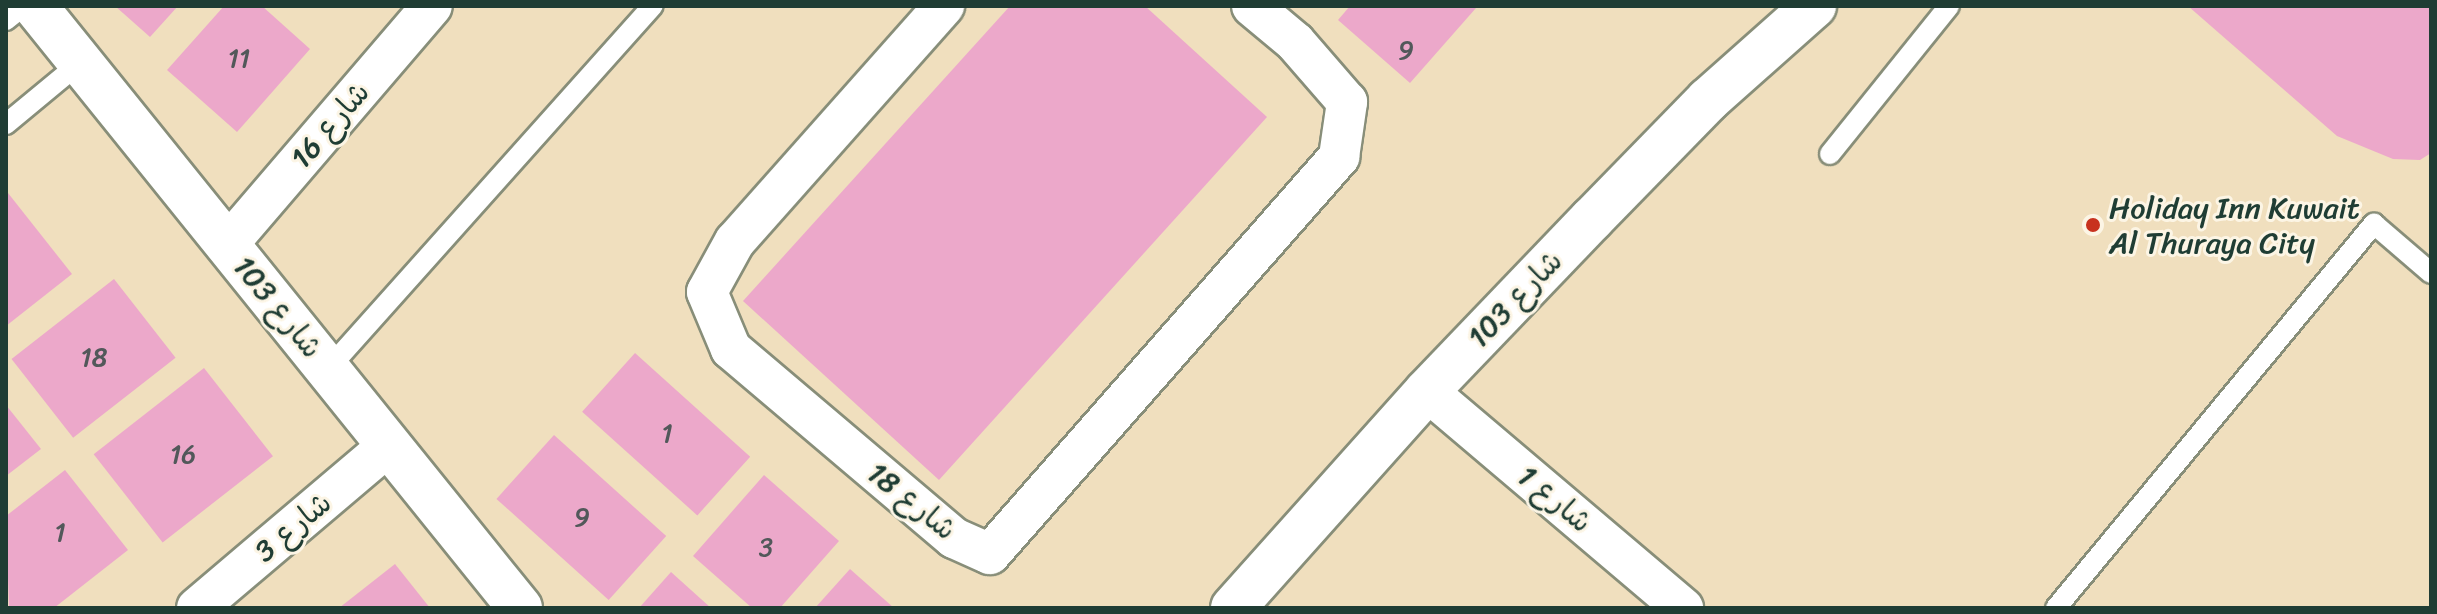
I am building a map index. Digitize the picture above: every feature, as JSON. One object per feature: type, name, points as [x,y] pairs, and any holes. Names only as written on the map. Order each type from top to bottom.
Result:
[{"type":"street","name":"شارع 103","points":[[35,6],[520,608]]},
{"type":"street","name":"شارع 16","points":[[228,244],[432,6]]},
{"type":"street","name":"شارع 18","points":[[944,6],[735,241],[707,292],[731,349],[954,538],[990,554],[1339,157],[1347,102],[1295,42],[1252,6]]},
{"type":"street","name":"شارع 103","points":[[1233,608],[1427,391],[1708,100],[1814,6]]},
{"type":"street","name":"شارع 1","points":[[1427,391],[1683,608]]},
{"type":"street","name":"شارع 3","points":[[197,608],[389,445]]},
{"type":"lane","points":[[6,20],[23,6]]},
{"type":"lane","points":[[328,369],[652,6]]},
{"type":"lane","points":[[1830,154],[1949,6]]},
{"type":"lane","points":[[6,124],[81,62]]},
{"type":"lane","points":[[2056,608],[2374,224],[2431,273]]},
{"type":"building","points":[[115,6],[178,6],[150,37]]},
{"type":"building","points":[[224,6],[262,6],[310,49],[237,132],[167,70]]},
{"type":"building","points":[[1010,6],[1145,6],[1267,117],[939,480],[743,301]]},
{"type":"building","points":[[1350,6],[1476,8],[1410,83],[1338,20]]},
{"type":"building","points":[[2188,6],[2431,6],[2431,153],[2420,160],[2393,159],[2337,136]]},
{"type":"building","points":[[6,194],[72,274],[6,326]]},
{"type":"building","points":[[114,279],[176,358],[73,438],[12,359]]},
{"type":"building","points":[[635,353],[750,457],[697,515],[582,412]]},
{"type":"building","points":[[204,368],[273,456],[163,542],[94,454]]},
{"type":"building","points":[[6,405],[41,449],[6,476]]},
{"type":"building","points":[[554,435],[666,536],[609,600],[496,499]]},
{"type":"building","points":[[65,470],[128,550],[54,608],[9,608],[6,516]]},
{"type":"building","points":[[764,475],[839,541],[780,608],[752,608],[693,556]]},
{"type":"building","points":[[395,564],[430,608],[339,608]]},
{"type":"building","points":[[850,569],[894,608],[815,608]]},
{"type":"building","points":[[671,572],[711,608],[639,608]]},
{"type":"place","name":"Holiday Inn Kuwait Al Thuraya City","points":[[2093,225]]}]
